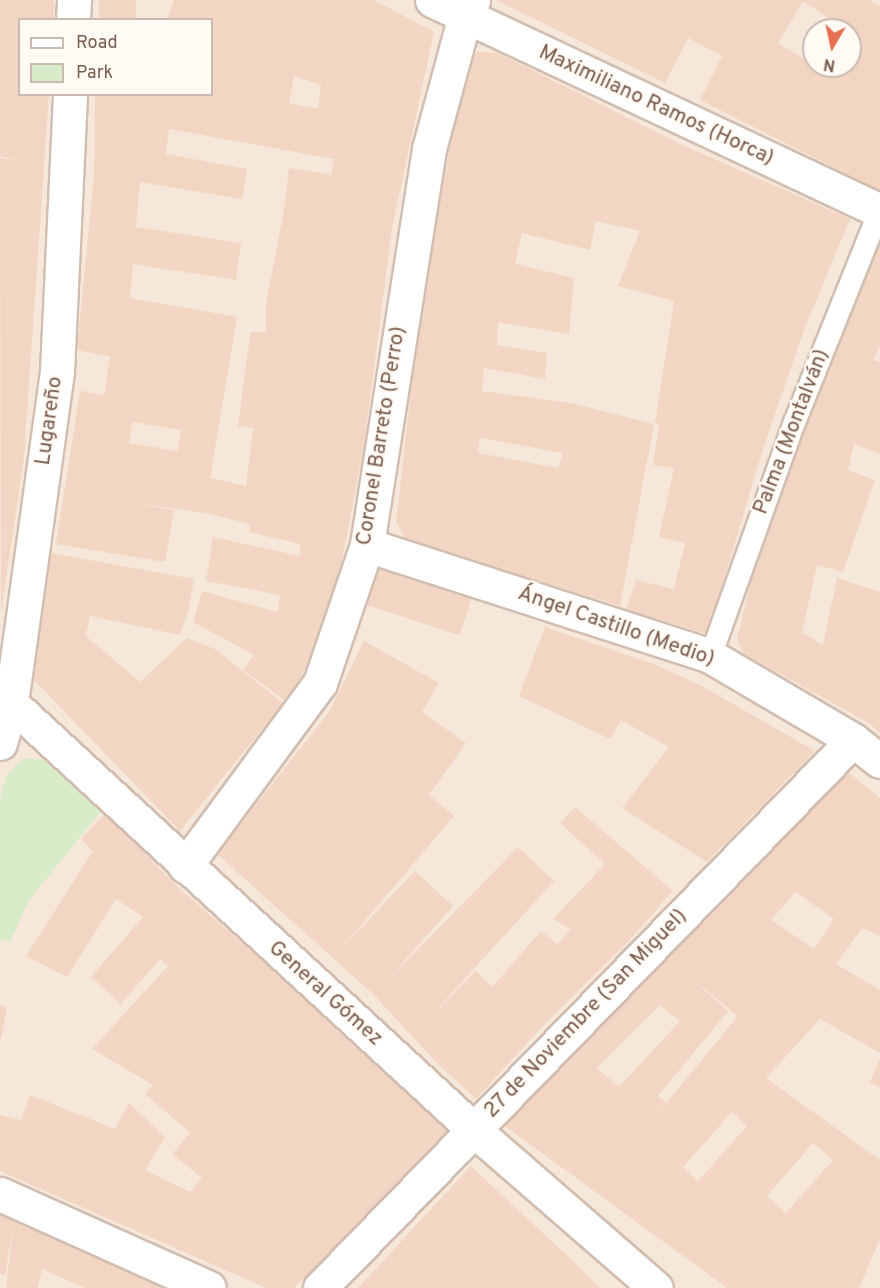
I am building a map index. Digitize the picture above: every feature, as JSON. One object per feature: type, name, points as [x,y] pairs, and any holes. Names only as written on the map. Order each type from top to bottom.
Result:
[{"type":"street","points":[[73,18],[74,0]]},
{"type":"street","name":"Maximiliano Ramos (Horca)","points":[[432,0],[469,8],[880,211]]},
{"type":"street","name":"Coronel Barreto (Perro)","points":[[185,866],[320,683],[367,544],[429,149],[469,8]]},
{"type":"street","name":"Lugareño","points":[[0,743],[57,371],[70,96]]},
{"type":"street","name":"Ángel Castillo (Medio)","points":[[367,544],[710,656],[853,740],[880,761]]},
{"type":"street","name":"General Gómez","points":[[6,698],[185,866],[473,1129],[657,1288]]},
{"type":"street","points":[[0,755],[30,738],[54,742]]},
{"type":"street","name":"27 de Noviembre (San Miguel)","points":[[320,1288],[853,740]]},
{"type":"street","points":[[0,1194],[209,1288]]},
{"type":"lane","name":"Palma (Montalván)","points":[[710,656],[794,422],[880,211]]},
{"type":"shaded area","points":[[0,0],[880,0],[880,1288],[0,1288]]},
{"type":"green space","points":[[23,759],[44,759],[65,772],[101,811],[29,900],[10,942],[0,940],[0,800],[6,775]]},
{"type":"building","points":[[0,0],[54,0],[54,18],[18,18],[18,96],[49,96],[24,458],[1,612],[0,158],[18,160],[0,156]]},
{"type":"building","points":[[99,0],[136,0],[136,18],[99,18]]},
{"type":"building","points":[[174,0],[374,0],[434,32],[392,228],[364,445],[338,582],[320,641],[287,702],[243,670],[254,655],[193,622],[202,591],[277,612],[280,595],[206,581],[213,537],[300,556],[300,544],[249,532],[250,524],[205,513],[122,501],[174,510],[165,562],[56,544],[80,391],[104,395],[110,357],[77,350],[94,174],[95,96],[213,96],[213,18],[168,18]],"holes":[[[294,76],[321,85],[318,109],[289,103]],[[169,129],[334,159],[331,175],[289,168],[285,204],[266,304],[266,332],[251,332],[246,364],[238,426],[253,428],[246,486],[210,478],[237,317],[130,298],[133,264],[236,280],[241,243],[136,227],[140,182],[242,199],[247,169],[166,154]],[[132,422],[181,430],[177,451],[129,443]]]},
{"type":"building","points":[[496,0],[869,0],[880,6],[880,191],[700,100],[722,56],[688,38],[665,83]]},
{"type":"building","points":[[477,52],[498,53],[678,143],[850,219],[804,330],[761,455],[708,634],[626,610],[636,580],[674,589],[685,543],[659,537],[674,468],[653,465],[659,424],[655,423],[674,301],[618,286],[640,231],[596,221],[590,250],[522,233],[515,264],[574,278],[569,334],[498,322],[497,345],[547,353],[545,379],[484,368],[482,391],[571,403],[654,424],[620,606],[405,539],[396,522],[424,277],[468,63]],"holes":[[[480,438],[563,453],[558,468],[478,453]]]},
{"type":"building","points":[[875,240],[880,243],[880,346],[873,360],[880,362],[880,454],[854,444],[848,470],[875,480],[843,572],[817,565],[802,632],[823,645],[837,578],[880,592],[880,733],[869,723],[744,654],[737,639],[759,549]]},
{"type":"building","points":[[51,553],[194,579],[189,608],[180,635],[90,616],[86,636],[140,682],[187,638],[215,649],[283,703],[180,831],[31,677]]},
{"type":"building","points":[[379,566],[472,596],[460,635],[366,605]]},
{"type":"building","points":[[545,627],[656,665],[700,685],[815,751],[707,862],[622,808],[669,747],[621,720],[610,739],[519,696]]},
{"type":"building","points":[[364,641],[439,683],[422,712],[466,743],[429,795],[454,816],[341,949],[415,871],[453,906],[384,984],[518,847],[554,881],[430,1017],[476,971],[492,987],[541,931],[557,944],[571,930],[553,919],[605,864],[560,823],[575,807],[673,891],[626,944],[542,1027],[476,1099],[437,1063],[373,994],[217,854],[329,712]]},
{"type":"building","points":[[844,769],[880,798],[880,936],[862,928],[836,964],[880,990],[880,1053],[820,1019],[766,1078],[880,1160],[880,1239],[859,1288],[727,1288],[505,1126],[575,1049]],"holes":[[[796,892],[834,919],[814,949],[771,920]],[[681,970],[738,1016],[639,1136],[666,1102],[658,1096],[728,1011]],[[660,1005],[680,1021],[619,1087],[597,1068]],[[732,1112],[747,1126],[698,1181],[683,1167]],[[813,1143],[833,1160],[786,1213],[767,1196]]]},
{"type":"building","points":[[107,812],[173,883],[308,1000],[334,1028],[449,1130],[294,1288],[266,1288],[0,1171],[0,1115],[21,1120],[30,1095],[115,1129],[129,1103],[165,1137],[145,1170],[190,1192],[202,1178],[172,1154],[190,1133],[145,1094],[153,1085],[92,1049],[168,966],[160,959],[121,1004],[91,977],[143,917],[116,899],[67,977],[26,956],[93,851],[81,839]]},
{"type":"building","points":[[0,1005],[7,1007],[1,1039],[0,1039]]},
{"type":"building","points":[[880,1059],[880,1088],[870,1082]]},
{"type":"building","points":[[471,1166],[576,1264],[600,1288],[358,1288]]},
{"type":"building","points":[[0,1207],[179,1288],[85,1288],[42,1269],[38,1288],[6,1288],[13,1227],[5,1275],[0,1274]]}]
